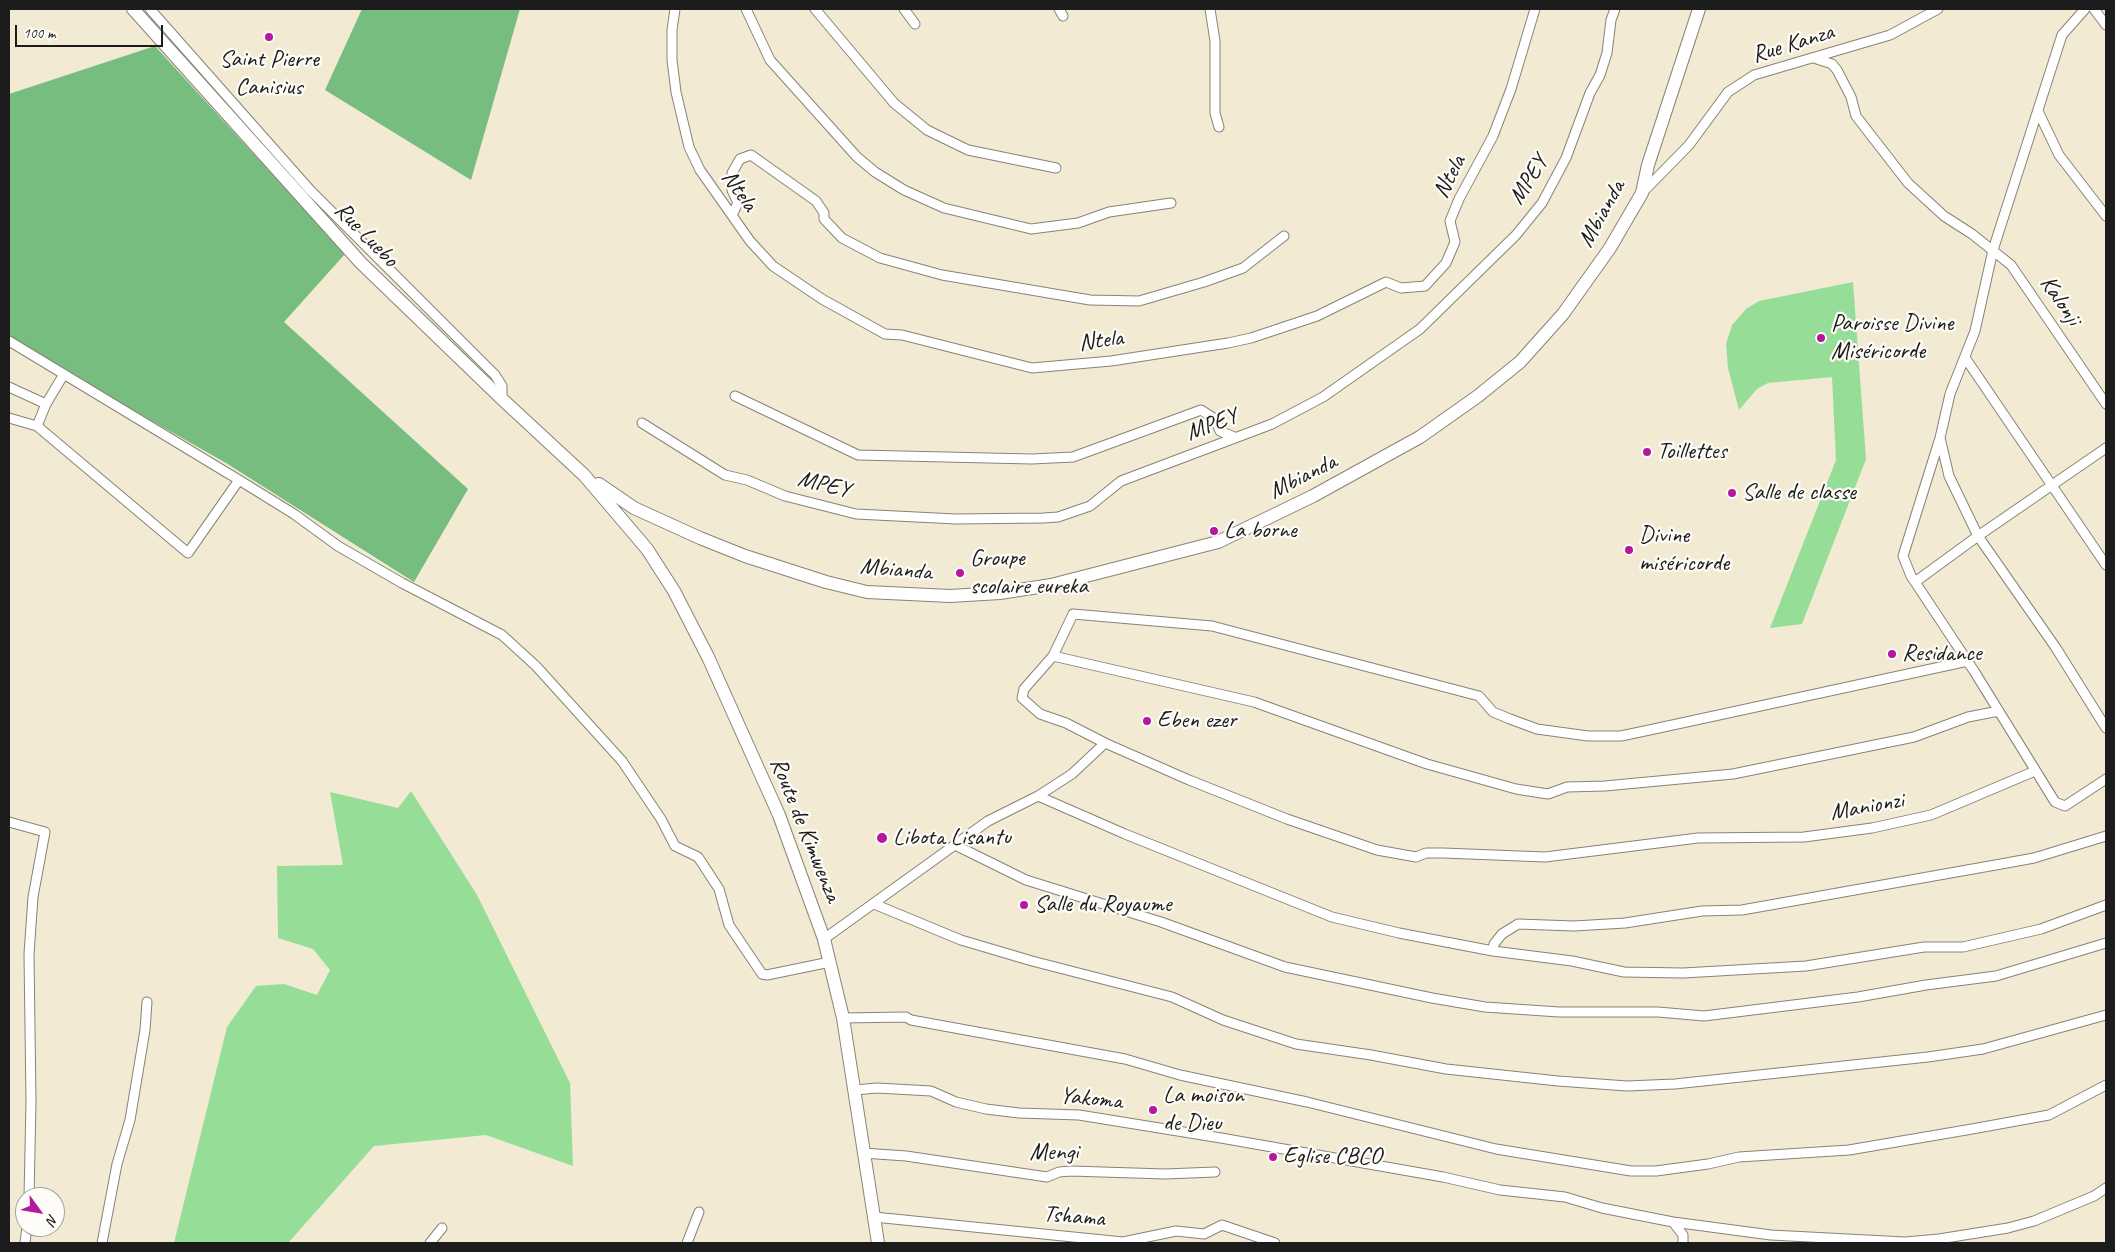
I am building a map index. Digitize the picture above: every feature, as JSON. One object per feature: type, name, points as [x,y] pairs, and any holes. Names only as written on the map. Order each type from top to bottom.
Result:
[{"type":"street","name":"Rue Luebo","points":[[133,9],[361,263],[584,475]]},
{"type":"street","points":[[150,9],[310,190],[495,375],[502,386],[502,399]]},
{"type":"street","name":"Ntela","points":[[675,9],[672,30],[672,60],[676,92],[689,147],[700,170],[750,241],[773,266],[822,299],[885,334],[902,335],[1032,368],[1110,361],[1251,338],[1317,316],[1386,282],[1401,288],[1424,286],[1446,263],[1456,242],[1450,222],[1459,199],[1493,136],[1535,9]]},
{"type":"street","points":[[746,9],[770,60],[857,157],[875,172],[904,190],[944,208],[1031,229],[1078,223],[1109,212],[1171,203]]},
{"type":"street","points":[[816,9],[894,103],[927,130],[968,150],[1056,168]]},
{"type":"street","points":[[904,9],[915,24]]},
{"type":"street","points":[[1210,9],[1215,41],[1215,113],[1219,127]]},
{"type":"street","name":"MPEY","points":[[642,423],[725,475],[754,482],[785,496],[856,514],[956,519],[1058,516],[1090,506],[1121,481],[1272,424],[1323,397],[1420,329],[1516,235],[1542,203],[1566,158],[1607,53],[1611,20],[1615,9]]},
{"type":"street","name":"Mbianda","points":[[584,475],[634,508],[660,522],[745,556],[826,582],[867,592],[950,596],[1000,593],[1051,585],[1218,542],[1254,526],[1379,461],[1420,437],[1478,396],[1520,362],[1563,314],[1610,248],[1642,193],[1648,165],[1699,9]]},
{"type":"street","name":"Rue Kanza","points":[[1642,193],[1689,145],[1728,92],[1754,75],[1890,35],[1938,9]]},
{"type":"street","points":[[2085,9],[2062,35],[1993,250],[1975,331],[1966,358],[1950,394],[1940,438],[1903,556],[1906,567],[1915,582],[1968,661],[2035,771],[2060,806],[2065,806],[2106,778]]},
{"type":"street","points":[[2094,9],[2106,25]]},
{"type":"street","name":"Kalonji","points":[[1814,58],[1832,64],[1837,70],[1851,98],[1856,116],[1908,183],[1944,216],[2011,265],[2026,284],[2106,404]]},
{"type":"street","points":[[2038,111],[2058,155],[2106,216]]},
{"type":"street","points":[[732,215],[738,203],[732,190],[732,173],[740,159],[751,155],[816,201],[824,214],[824,219],[842,238],[880,258],[942,275],[1090,300],[1140,301],[1204,282],[1243,268],[1265,253],[1284,236]]},
{"type":"street","points":[[9,341],[294,514],[338,546],[402,583],[502,635],[536,666],[623,763],[661,819],[675,846],[698,857],[705,866],[719,889],[729,925],[762,974],[767,975],[830,962]]},
{"type":"street","points":[[1966,358],[2106,565]]},
{"type":"street","points":[[37,426],[46,404],[64,374]]},
{"type":"street","points":[[9,387],[46,404]]},
{"type":"street","points":[[735,396],[858,455],[1032,459],[1073,457],[1201,410],[1215,419],[1220,431],[1234,437]]},
{"type":"street","points":[[9,418],[37,426],[188,552],[239,480]]},
{"type":"street","points":[[1940,438],[1950,476],[1978,536],[2056,648],[2106,728]]},
{"type":"street","points":[[1915,582],[2106,448]]},
{"type":"street","name":"Route de Kimwenza","points":[[584,475],[647,549],[674,591],[708,657],[779,815],[824,939],[843,1018],[878,1243]]},
{"type":"street","points":[[1968,661],[1621,736],[1588,736],[1537,729],[1493,712],[1479,696],[1358,662],[1198,624],[1073,614],[1053,656],[1254,702],[1427,764],[1516,789],[1548,794],[1567,787],[1605,786],[1733,774],[1914,737],[1968,717],[1999,711]]},
{"type":"street","name":"Manionzi","points":[[1053,656],[1024,689],[1022,698],[1040,714],[1066,723],[1105,743],[1259,808],[1397,855],[1416,857],[1426,853],[1443,852],[1545,856],[1698,838],[1804,838],[1901,824],[1931,815],[2035,771]]},
{"type":"street","points":[[824,939],[1001,813],[1038,796],[1072,774],[1105,743]]},
{"type":"street","points":[[1038,796],[1125,834],[1332,917],[1398,933],[1493,951],[1572,961],[1641,974],[1806,966],[1924,947],[1963,947],[2003,940],[2041,929],[2106,905]]},
{"type":"street","points":[[9,822],[44,832],[33,897],[29,954],[31,1075],[28,1187]]},
{"type":"street","points":[[1493,951],[1494,944],[1502,934],[1518,924],[1574,926],[1625,923],[1702,911],[1742,910],[2034,858],[2106,836]]},
{"type":"street","points":[[957,846],[1026,880],[1161,922],[1284,967],[1432,998],[1485,1007],[1559,1012],[1658,1012],[1704,1016],[1858,997],[1926,985],[1996,976],[2106,943]]},
{"type":"street","points":[[874,904],[961,940],[1032,961],[1172,997],[1222,1020],[1296,1044],[1446,1069],[1558,1081],[1627,1086],[1675,1084],[1983,1050],[2106,1015]]},
{"type":"street","points":[[102,1243],[117,1164],[130,1120],[145,1030],[147,1002]]},
{"type":"street","points":[[843,1018],[906,1017],[911,1020],[1126,1059],[1180,1075],[1307,1102],[1496,1149],[1631,1171],[1656,1171],[1708,1164],[1739,1156],[1849,1150],[1972,1129],[2049,1115],[2106,1085]]},
{"type":"street","name":"Yakoma","points":[[855,1090],[877,1088],[931,1091],[956,1102],[986,1109],[1020,1113],[1078,1115],[1444,1177],[1500,1190],[1565,1197],[1673,1222],[1772,1235],[1905,1242],[1939,1239],[2008,1228],[2034,1221],[2094,1196],[2106,1188]]},
{"type":"street","name":"Mengi","points":[[864,1153],[906,1156],[1047,1177],[1059,1172],[1071,1171],[1165,1174],[1215,1172]]},
{"type":"street","points":[[687,1243],[698,1212]]},
{"type":"street","name":"Tshama","points":[[874,1217],[1124,1242],[1178,1231],[1204,1234],[1222,1225],[1274,1243]]},
{"type":"street","points":[[1673,1222],[1683,1234],[1683,1243]]},
{"type":"street","points":[[430,1243],[442,1228]]},
{"type":"green space","points":[[362,9],[520,9],[471,180],[325,90]]},
{"type":"green space","points":[[155,46],[345,254],[284,322],[468,489],[414,582],[226,463],[9,340],[9,94]]},
{"type":"green space","points":[[1853,282],[1866,459],[1802,624],[1770,628],[1836,460],[1832,377],[1768,383],[1757,389],[1739,410],[1728,368],[1726,344],[1732,325],[1746,309],[1759,301]]},
{"type":"green space","points":[[411,791],[477,895],[570,1083],[573,1166],[486,1135],[374,1146],[288,1243],[174,1243],[227,1027],[256,986],[284,984],[317,995],[330,970],[313,949],[278,938],[277,866],[343,865],[330,792],[398,808]]},
{"type":"place","name":"Saint Pierre Canisius","points":[[269,37]]},
{"type":"place","name":"Paroisse Divine Miséricorde","points":[[1821,338]]},
{"type":"place","name":"Toillettes","points":[[1647,452]]},
{"type":"place","name":"Salle de classe","points":[[1732,493]]},
{"type":"place","name":"La borne","points":[[1214,531]]},
{"type":"place","name":"Divine miséricorde","points":[[1629,550]]},
{"type":"place","name":"Groupe scolaire eureka","points":[[960,573]]},
{"type":"place","name":"Residance","points":[[1892,654]]},
{"type":"place","name":"Eben ezer","points":[[1147,721]]},
{"type":"place","name":"Libota Lisantu","points":[[882,838]]},
{"type":"place","name":"Salle du Royaume","points":[[1024,905]]},
{"type":"place","name":"La moison de Dieu","points":[[1153,1110]]},
{"type":"place","name":"Eglise CBCO","points":[[1273,1157]]}]
